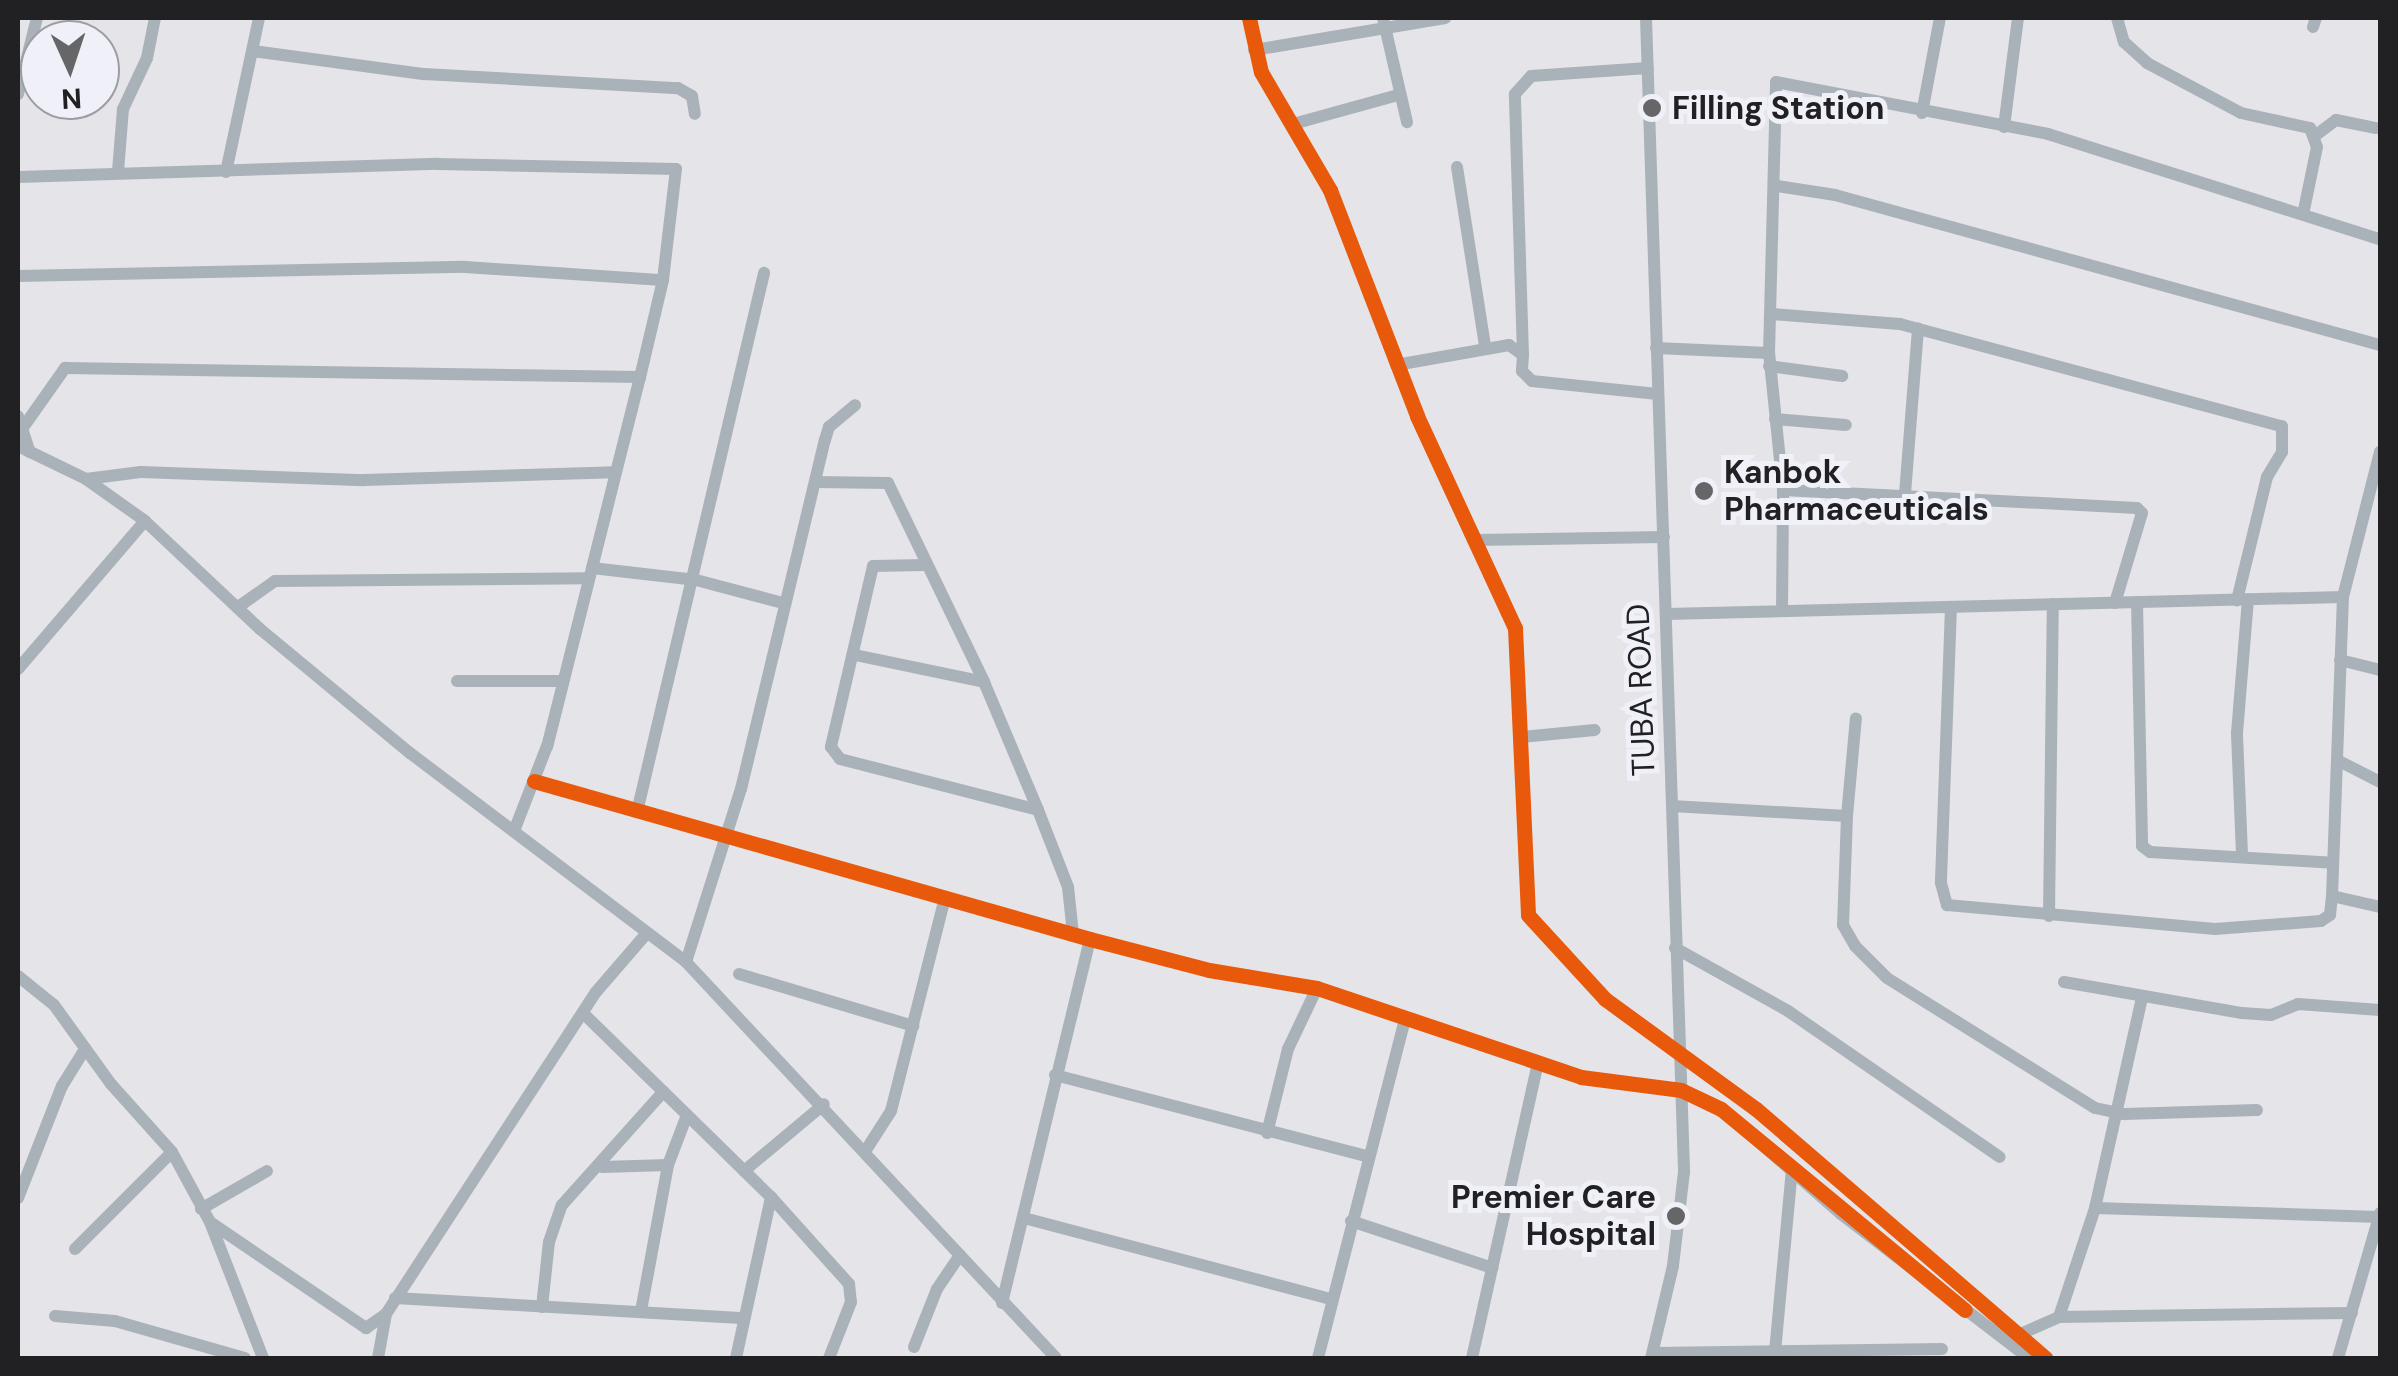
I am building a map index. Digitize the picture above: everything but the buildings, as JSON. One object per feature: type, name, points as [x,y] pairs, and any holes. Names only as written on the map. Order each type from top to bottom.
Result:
[{"type":"street","points":[[18,94],[37,18]]},
{"type":"street","points":[[118,171],[123,109],[146,58],[155,18]]},
{"type":"street","points":[[226,172],[259,18]]},
{"type":"street","points":[[1249,18],[1254,50],[1330,190],[1396,365],[1514,628],[1528,915],[1580,978],[1756,1108],[2046,1358]]},
{"type":"street","points":[[1254,50],[1384,23],[1446,18]]},
{"type":"street","name":"TUBA ROAD","points":[[1646,18],[1681,1056],[1680,1220],[1652,1356]]},
{"type":"street","points":[[1922,112],[1940,18]]},
{"type":"street","points":[[2004,127],[2018,18]]},
{"type":"street","points":[[2117,18],[2124,42],[2147,63],[2241,113],[2295,123],[2316,135]]},
{"type":"street","points":[[1384,23],[1407,122]]},
{"type":"street","points":[[253,52],[424,74],[678,88],[692,96],[695,114]]},
{"type":"street","points":[[1648,68],[1531,76],[1515,94],[1522,370],[1532,381],[1657,394]]},
{"type":"street","points":[[1782,611],[1783,490],[1769,360],[1777,186],[1771,103],[1776,82],[2004,127],[2304,210],[2380,239]]},
{"type":"street","points":[[1293,124],[1398,95]]},
{"type":"street","points":[[2304,210],[2316,135],[2336,120],[2376,128]]},
{"type":"street","points":[[18,177],[438,164],[676,169],[680,176],[663,280],[640,378],[562,681],[534,781],[514,832]]},
{"type":"street","points":[[1457,167],[1486,345]]},
{"type":"street","points":[[1777,186],[1835,194],[2380,345]]},
{"type":"street","points":[[18,276],[432,266],[616,272],[663,280]]},
{"type":"street","points":[[637,812],[696,580],[764,273]]},
{"type":"street","points":[[1772,314],[1918,329],[2136,382],[2282,426],[2285,440],[2267,476],[2242,600],[2237,732],[2242,854]]},
{"type":"street","points":[[1905,494],[1918,329]]},
{"type":"street","points":[[1396,365],[1486,345],[1518,348],[1523,355]]},
{"type":"street","points":[[1656,348],[1769,360],[1842,376]]},
{"type":"street","points":[[640,378],[66,368],[20,422],[24,449],[86,478],[144,521],[238,608],[514,832],[686,962],[824,1104],[1056,1358]]},
{"type":"street","points":[[686,962],[727,834],[829,427],[855,405]]},
{"type":"street","points":[[1775,419],[1846,426]]},
{"type":"street","points":[[1952,607],[1942,897],[1947,905],[2215,928],[2269,928],[2330,914],[2343,597],[2379,452]]},
{"type":"street","points":[[86,478],[141,472],[364,480],[614,472]]},
{"type":"street","points":[[816,482],[888,483],[924,566],[984,682],[1038,810],[1068,887],[1072,934]]},
{"type":"street","points":[[1783,490],[2137,508],[2142,513],[2115,603]]},
{"type":"street","points":[[18,670],[144,521]]},
{"type":"street","points":[[1473,540],[1664,537]]},
{"type":"street","points":[[924,566],[873,566],[831,747],[840,759],[1038,810]]},
{"type":"street","points":[[238,608],[275,581],[591,573],[696,580],[782,603]]},
{"type":"street","points":[[1666,614],[2343,597]]},
{"type":"street","points":[[2137,602],[2142,846],[2150,852],[2242,854],[2333,863]]},
{"type":"street","points":[[2048,916],[2053,604]]},
{"type":"street","points":[[855,656],[984,682]]},
{"type":"street","points":[[2340,660],[2380,670]]},
{"type":"street","points":[[457,680],[562,681]]},
{"type":"street","points":[[1856,718],[1843,925],[1854,946],[1887,978],[2022,1057],[2072,1096],[2112,1113],[2257,1110]]},
{"type":"street","points":[[1521,737],[1595,730]]},
{"type":"street","points":[[2339,760],[2380,782]]},
{"type":"street","points":[[534,781],[1090,939],[1318,988],[1405,1020],[1612,1085],[1681,1090],[1721,1110],[2029,1358]]},
{"type":"street","points":[[1672,806],[1848,816]]},
{"type":"street","points":[[2332,896],[2380,907]]},
{"type":"street","points":[[866,1150],[891,1111],[945,898]]},
{"type":"street","points":[[378,1358],[386,1314],[396,1298],[584,1014],[646,934]]},
{"type":"street","points":[[1002,1302],[1090,939]]},
{"type":"street","points":[[1675,948],[1788,1010],[2000,1157]]},
{"type":"street","points":[[738,974],[913,1026]]},
{"type":"street","points":[[18,976],[54,1005],[172,1152],[210,1222],[264,1358]]},
{"type":"street","points":[[2064,982],[2142,998],[2270,1015],[2298,1004],[2380,1010]]},
{"type":"street","points":[[1267,1133],[1288,1049],[1318,988]]},
{"type":"street","points":[[2059,1316],[2095,1208],[2112,1113],[2142,998]]},
{"type":"street","points":[[584,1014],[771,1197],[853,1292],[828,1358]]},
{"type":"street","points":[[1318,1358],[1366,1156],[1405,1020]]},
{"type":"street","points":[[18,1198],[62,1086],[86,1049]]},
{"type":"street","points":[[1472,1358],[1538,1062]]},
{"type":"street","points":[[1056,1075],[1366,1156]]},
{"type":"street","points":[[542,1307],[549,1242],[562,1205],[602,1167],[664,1092]]},
{"type":"street","points":[[744,1171],[824,1104]]},
{"type":"street","points":[[641,1312],[668,1165],[687,1115]]},
{"type":"street","points":[[75,1249],[172,1152]]},
{"type":"street","points":[[602,1167],[668,1165]]},
{"type":"street","points":[[1776,1352],[1792,1170]]},
{"type":"street","points":[[201,1210],[267,1171]]},
{"type":"street","points":[[736,1358],[771,1197]]},
{"type":"street","points":[[2095,1208],[2380,1214],[2338,1358]]},
{"type":"street","points":[[1024,1218],[1331,1299]]},
{"type":"street","points":[[1351,1221],[1492,1268]]},
{"type":"street","points":[[210,1222],[359,1328],[386,1314]]},
{"type":"street","points":[[914,1347],[937,1288],[960,1255]]},
{"type":"street","points":[[396,1298],[744,1318]]},
{"type":"street","points":[[2018,1335],[2059,1316],[2352,1313]]},
{"type":"street","points":[[54,1316],[115,1321],[246,1358]]},
{"type":"street","points":[[1652,1356],[1942,1350]]},
{"type":"cycle path","points":[[1249,18],[1261,72],[1330,190],[1417,416],[1515,628],[1528,915],[1605,999],[1756,1109],[2046,1358]]},
{"type":"cycle path","points":[[534,781],[1090,939],[1209,970],[1317,988],[1581,1077],[1681,1090],[1721,1109],[1965,1310]]},
{"type":"place","name":"Filling Station","points":[[1652,108]]},
{"type":"place","name":"Kanbok Pharmaceuticals","points":[[1704,491]]},
{"type":"place","name":"Premier Care Hospital","points":[[1676,1216]]}]
